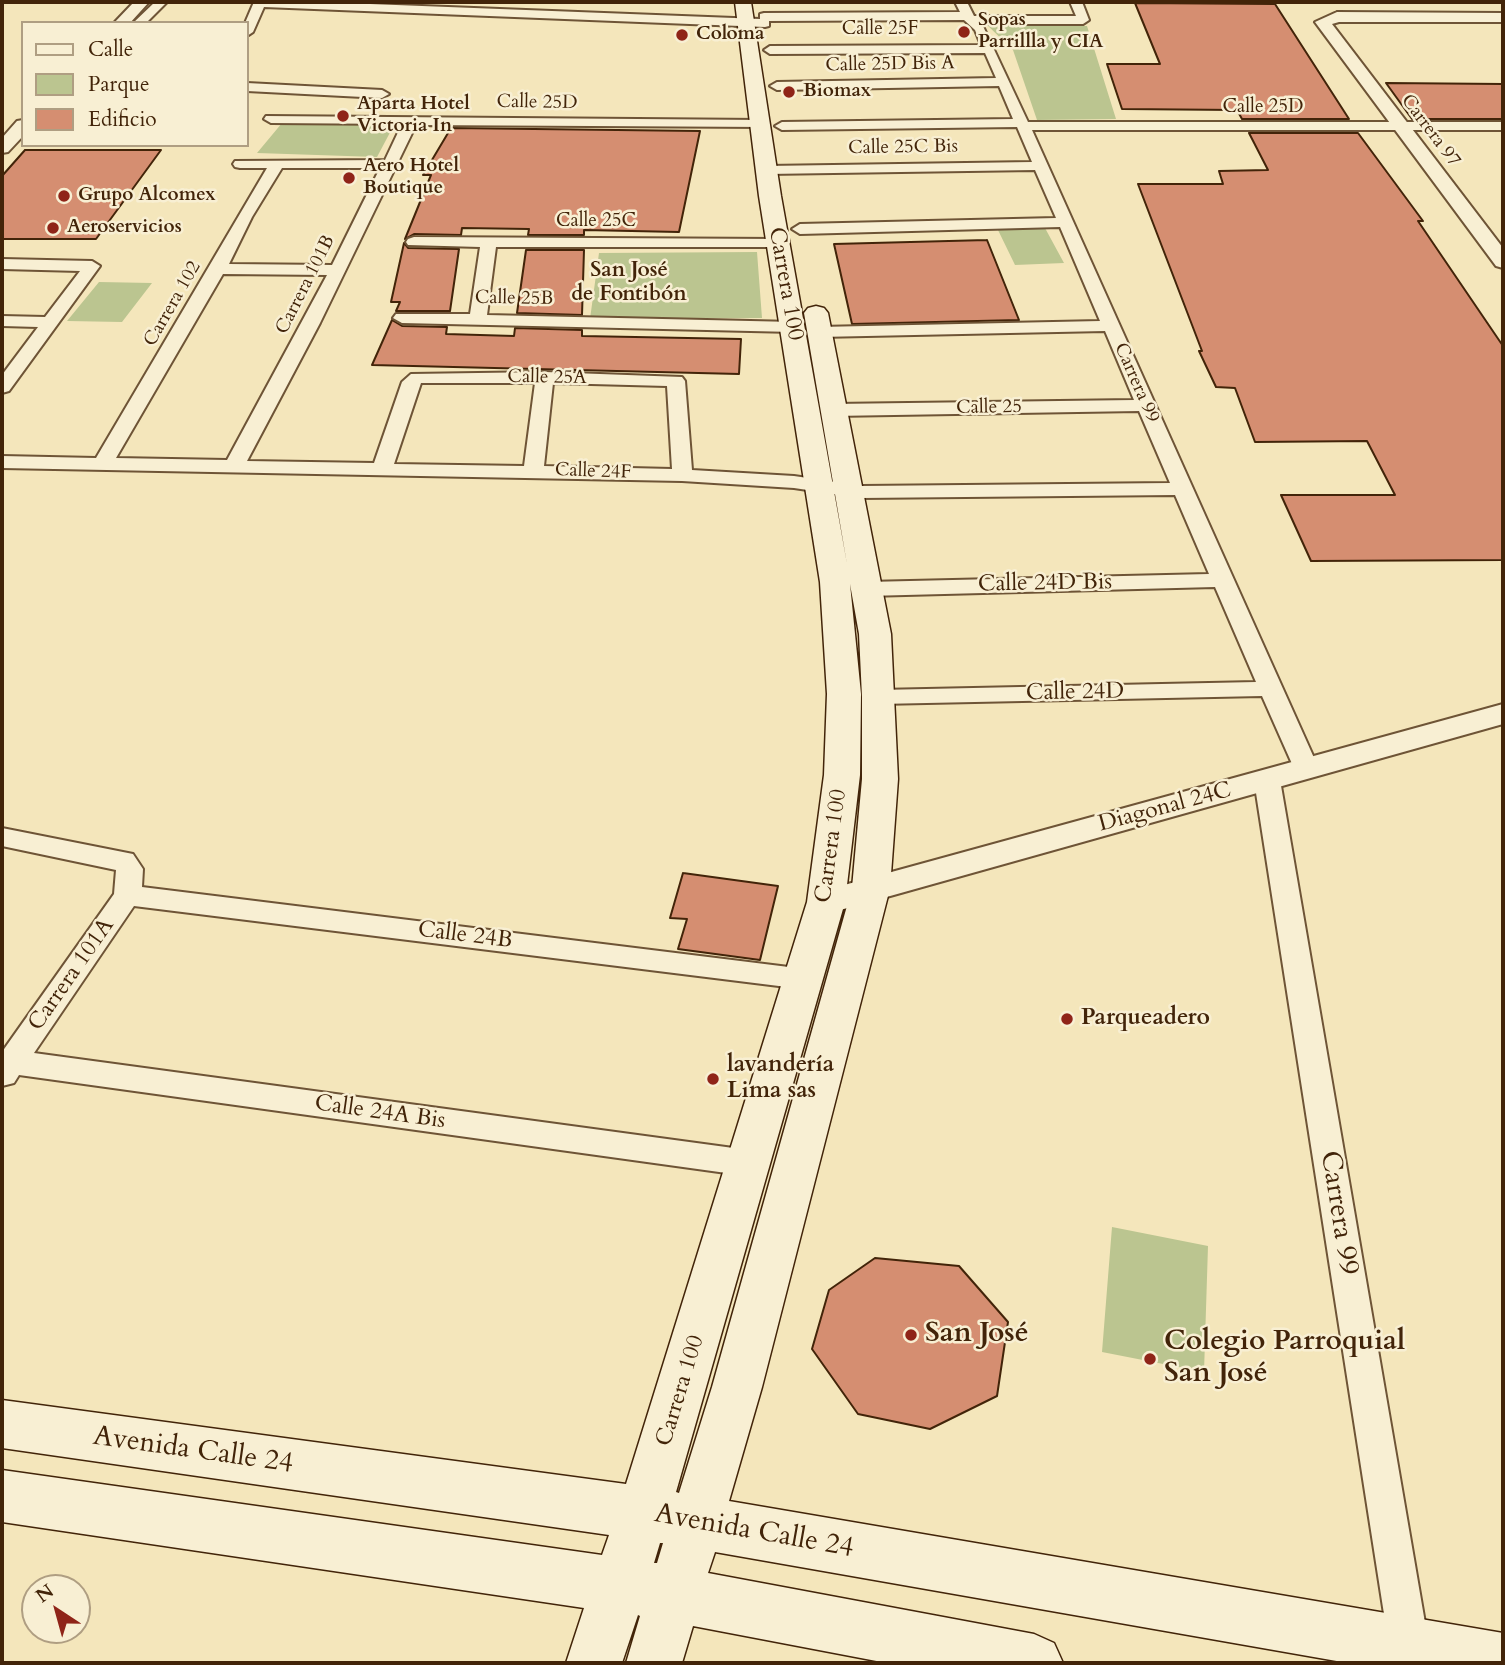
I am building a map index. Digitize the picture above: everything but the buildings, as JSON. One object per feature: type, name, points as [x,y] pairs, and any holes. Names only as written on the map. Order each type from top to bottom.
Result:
[{"type":"main road","name":"Carrera 100","points":[[654,1663],[737,1387],[871,888],[880,779],[879,697],[867,589],[833,486],[794,327],[778,244],[779,106],[770,50],[760,16],[743,2]]},
{"type":"main road","name":"Carrera 100","points":[[760,16],[761,124],[777,170],[796,209],[805,254]]},
{"type":"main road","name":"Carrera 100","points":[[594,1663],[671,1427],[826,902],[842,775],[844,694],[835,582],[833,410],[812,293]]},
{"type":"main road","name":"Avenida Calle 24","points":[[2,1424],[643,1513],[1503,1662]]},
{"type":"main road","points":[[2,1496],[620,1584],[1034,1663]]},
{"type":"street","points":[[123,21],[142,2]]},
{"type":"street","points":[[141,21],[161,2]]},
{"type":"street","points":[[248,30],[260,2],[760,16],[967,13],[1083,20],[1076,2]]},
{"type":"street","name":"Carrera 99","points":[[967,13],[980,28],[1306,769]]},
{"type":"street","name":"Carrera 97","points":[[1503,18],[1337,17],[1325,20],[1324,25],[1503,262]]},
{"type":"street","name":"Calle 25F","points":[[770,50],[989,49]]},
{"type":"street","name":"Calle 25D Bis A","points":[[779,106],[1003,82]]},
{"type":"street","points":[[248,87],[382,94]]},
{"type":"street","name":"Calle 25D","points":[[291,90],[271,119],[761,124]]},
{"type":"street","name":"Calle 25D","points":[[779,106],[1022,125],[1503,126]]},
{"type":"street","name":"Carrera 101B","points":[[234,466],[337,270],[411,121]]},
{"type":"street","points":[[2,148],[21,127]]},
{"type":"street","points":[[240,164],[388,164]]},
{"type":"street","name":"Carrera 102","points":[[102,465],[218,268],[243,217],[277,164]]},
{"type":"street","name":"Calle 25C Bis","points":[[777,170],[1040,166]]},
{"type":"street","points":[[796,209],[1065,222]]},
{"type":"street","name":"Calle 25C","points":[[414,242],[778,244]]},
{"type":"street","points":[[478,320],[489,242]]},
{"type":"street","points":[[2,264],[92,266],[3,383]]},
{"type":"street","points":[[218,268],[337,270]]},
{"type":"street","name":"Calle 25B","points":[[402,318],[794,327]]},
{"type":"street","points":[[2,321],[51,322]]},
{"type":"street","points":[[819,332],[1111,326]]},
{"type":"street","points":[[533,471],[545,377]]},
{"type":"street","name":"Calle 25A","points":[[382,470],[411,382],[417,378],[545,377],[676,381]]},
{"type":"street","points":[[676,381],[682,475]]},
{"type":"street","name":"Calle 25","points":[[833,410],[1146,405]]},
{"type":"street","name":"Calle 24F","points":[[2,463],[682,475],[833,486],[862,492],[1183,489]]},
{"type":"street","name":"Calle 24D Bis","points":[[867,589],[1222,580]]},
{"type":"street","name":"Calle 24D","points":[[879,697],[1270,689]]},
{"type":"street","name":"Diagonal 24C","points":[[826,902],[1503,714]]},
{"type":"street","name":"Carrera 99","points":[[1267,780],[1409,1646]]},
{"type":"street","name":"Calle 24B","points":[[2,837],[124,860],[129,882],[803,978]]},
{"type":"street","name":"Carrera 101A","points":[[7,1069],[129,882]]},
{"type":"street","name":"Calle 24A Bis","points":[[7,1069],[748,1164]]},
{"type":"green space","points":[[986,24],[1087,26],[1116,119],[1037,120],[1013,50]]},
{"type":"green space","points":[[282,123],[394,125],[377,157],[257,153]]},
{"type":"green space","points":[[1045,228],[1064,263],[1015,265],[998,230]]},
{"type":"green space","points":[[757,252],[762,318],[590,319],[599,253]]},
{"type":"green space","points":[[99,282],[152,283],[122,322],[67,321]]},
{"type":"green space","points":[[1112,1227],[1208,1246],[1204,1372],[1102,1352]]},
{"type":"place","name":"Sopas Parrillla y CIA","points":[[964,32]]},
{"type":"place","name":"Coloma","points":[[682,35]]},
{"type":"place","name":"Biomax","points":[[789,92]]},
{"type":"place","name":"Aparta Hotel Victoria In","points":[[343,116]]},
{"type":"place","name":"Aero Hotel Boutique","points":[[349,178]]},
{"type":"place","name":"Grupo Alcomex","points":[[64,196]]},
{"type":"place","name":"Aeroservicios","points":[[53,228]]},
{"type":"place","name":"Parqueadero","points":[[1067,1019]]},
{"type":"place","name":"lavandería Lima sas","points":[[713,1079]]},
{"type":"place","name":"San José","points":[[911,1335]]},
{"type":"place","name":"Colegio Parroquial San José","points":[[1150,1359]]},
{"type":"district","name":"San José de Fontibón","points":[[629,283]]}]
